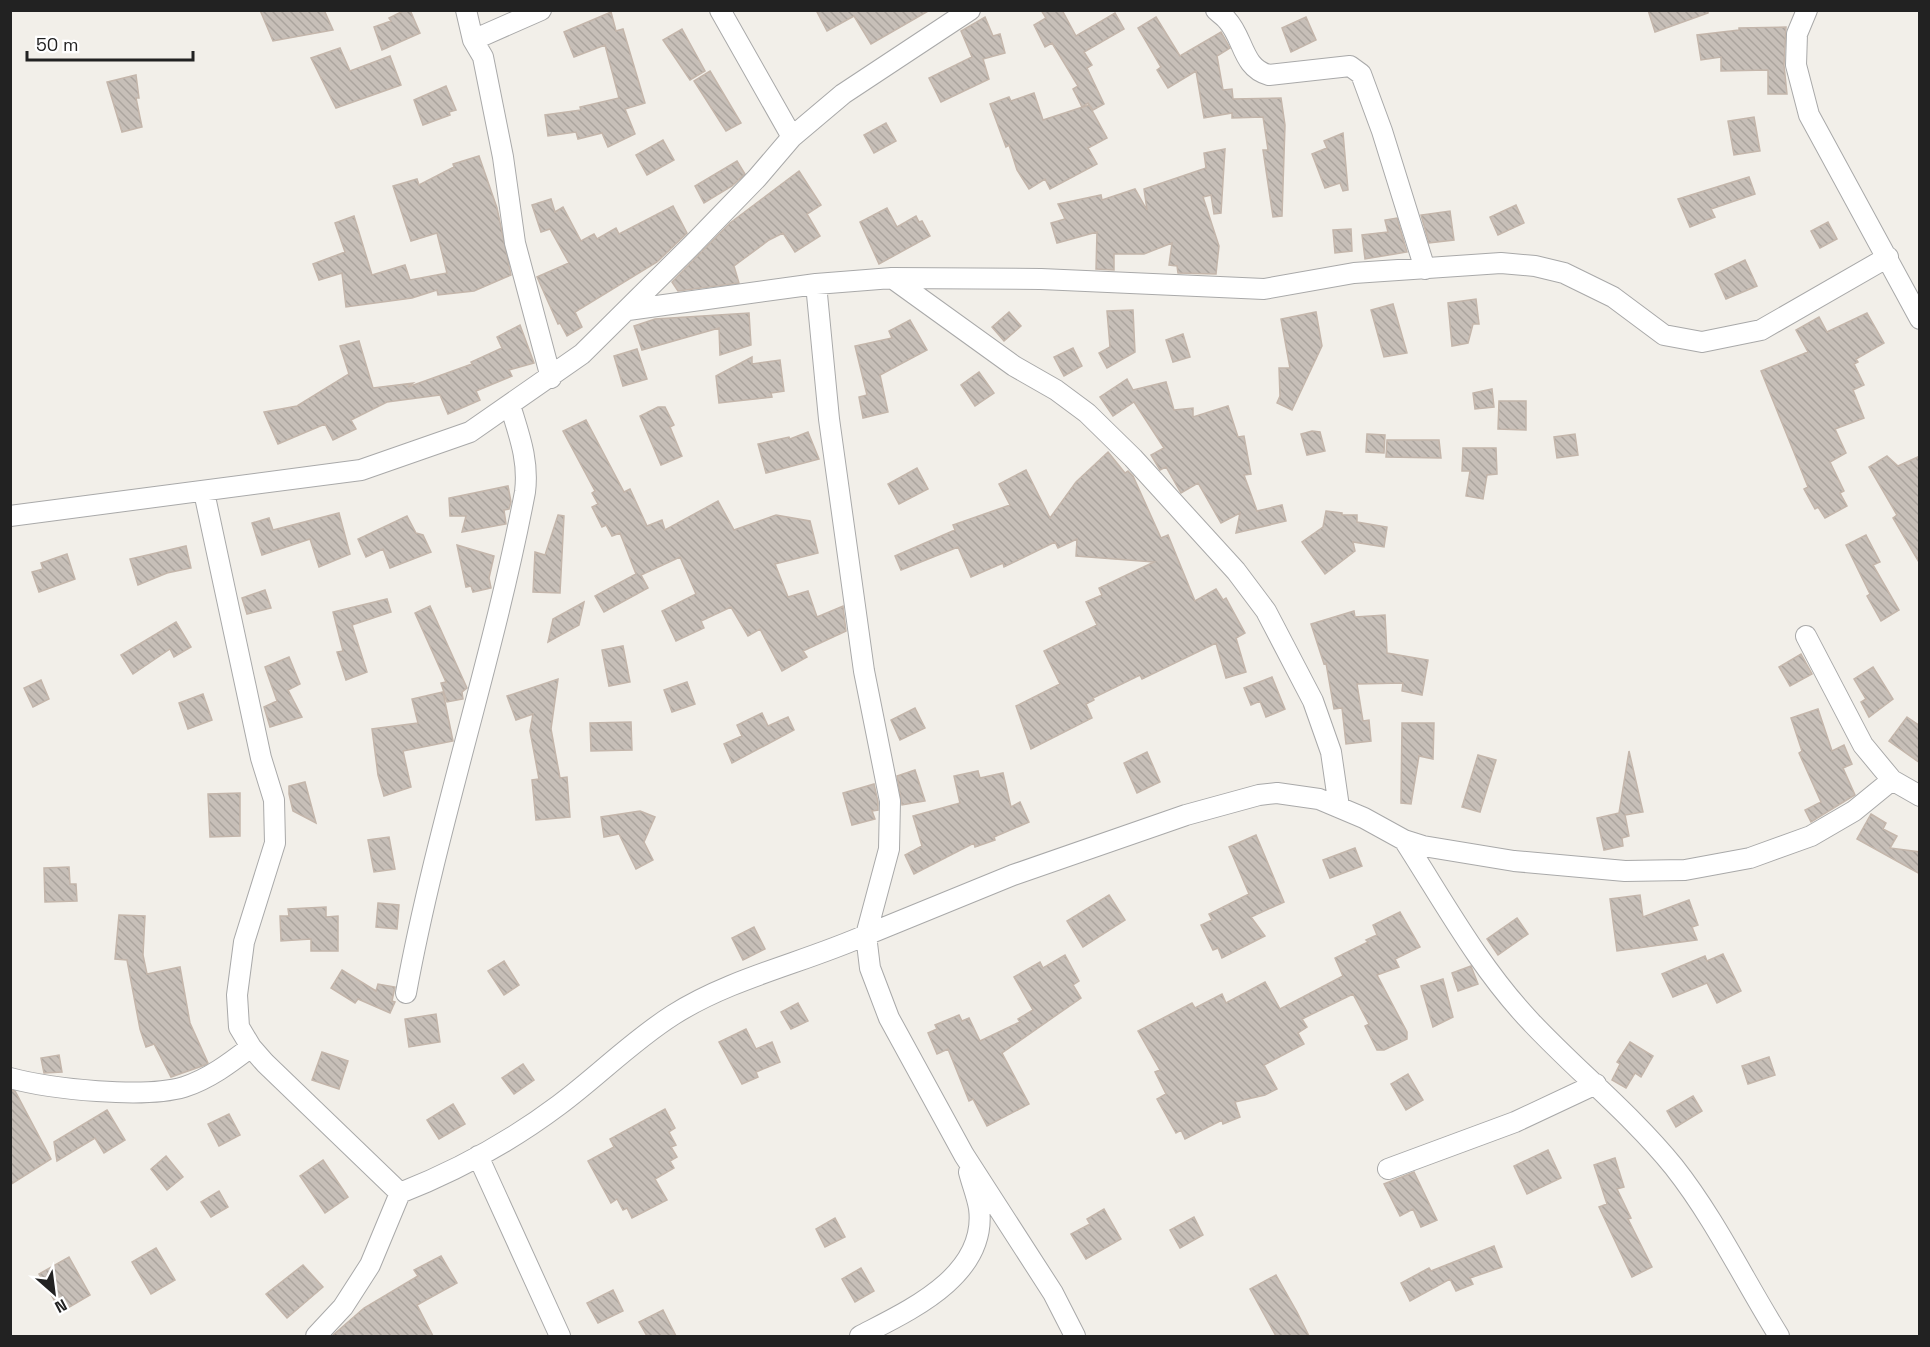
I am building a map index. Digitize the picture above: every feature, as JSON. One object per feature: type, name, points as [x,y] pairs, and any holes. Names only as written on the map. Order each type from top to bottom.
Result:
[{"type":"street","points":[[466,10],[473,40],[483,57],[503,157],[515,243],[551,378]]},
{"type":"street","points":[[473,40],[541,10]]},
{"type":"street","points":[[720,10],[792,137]]},
{"type":"street","points":[[10,516],[361,470],[470,432],[551,378],[582,354],[757,178],[792,137],[843,94],[970,10]]},
{"type":"street","points":[[1216,10],[1227,20],[1251,65],[1259,72],[1269,75],[1350,66],[1361,74],[1382,131],[1425,269]]},
{"type":"street","points":[[1806,10],[1797,34],[1796,65],[1809,115],[1920,319]]},
{"type":"street","points":[[628,310],[816,284],[892,278],[1041,279],[1264,289],[1353,273],[1501,263],[1535,266],[1564,273],[1613,297],[1664,335],[1702,342],[1761,330],[1888,257]]},
{"type":"street","points":[[892,278],[1014,366],[1056,390],[1087,413],[1133,458],[1236,571],[1266,611],[1312,701],[1331,752],[1340,807]]},
{"type":"street","points":[[816,284],[829,419],[860,637],[875,734],[890,801],[889,849],[866,935],[870,968],[889,1018],[964,1155],[1053,1293],[1075,1336]]},
{"type":"street","points":[[406,993],[420,919],[469,735],[525,492],[528,471],[525,451],[510,405]]},
{"type":"street","points":[[204,492],[261,758],[274,800],[275,843],[244,942],[237,994],[239,1027],[251,1047],[400,1193]]},
{"type":"street","points":[[1806,636],[1863,745],[1892,780],[1920,796]]},
{"type":"street","points":[[316,1336],[343,1306],[370,1265],[400,1193],[447,1174],[559,1105],[673,1015],[712,994],[1013,875],[1239,799],[1277,793],[1319,798],[1404,840],[1514,861],[1625,871],[1685,870],[1750,858],[1812,836],[1854,812],[1892,780]]},
{"type":"street","points":[[1404,840],[1491,975],[1530,1021],[1644,1132],[1675,1169],[1709,1217],[1779,1336]]},
{"type":"street","points":[[10,1078],[102,1091],[163,1092],[200,1081],[251,1047]]},
{"type":"street","points":[[1388,1170],[1515,1122],[1596,1084]]},
{"type":"street","points":[[860,1336],[921,1303],[958,1272],[975,1243],[980,1209],[964,1155]]},
{"type":"street","points":[[478,1156],[560,1336]]},
{"type":"building","points":[[260,10],[324,10],[333,30],[273,41]]},
{"type":"building","points":[[410,10],[420,33],[382,50],[374,27],[391,21],[389,18]]},
{"type":"building","points":[[816,10],[930,10],[871,44],[854,16],[827,31]]},
{"type":"building","points":[[1041,10],[1062,10],[1076,36],[1115,13],[1124,29],[1084,52],[1092,65],[1087,68],[1104,104],[1093,110],[1088,103],[1082,107],[1073,89],[1078,86],[1052,43],[1045,47],[1034,25],[1046,18]]},
{"type":"building","points":[[1648,10],[1708,10],[1708,13],[1655,32]]},
{"type":"building","points":[[611,12],[616,31],[623,29],[645,103],[625,109],[635,134],[608,147],[602,133],[578,139],[576,132],[548,136],[545,115],[581,110],[580,107],[619,98],[605,45],[574,57],[564,32]]},
{"type":"building","points":[[985,17],[993,36],[1000,34],[1005,53],[983,59],[989,79],[941,102],[929,78],[972,57],[961,31]]},
{"type":"building","points":[[1156,17],[1180,56],[1221,32],[1230,48],[1217,56],[1223,90],[1232,89],[1233,99],[1281,98],[1285,125],[1282,216],[1273,217],[1263,150],[1268,150],[1263,117],[1232,118],[1232,113],[1204,118],[1196,71],[1168,88],[1157,70],[1161,67],[1138,28]]},
{"type":"building","points":[[1306,17],[1316,40],[1291,52],[1282,28]]},
{"type":"building","points":[[1786,27],[1784,65],[1787,94],[1768,94],[1768,70],[1721,71],[1721,57],[1701,60],[1697,35],[1739,30],[1739,28]]},
{"type":"building","points":[[682,29],[705,71],[690,80],[663,40]]},
{"type":"building","points":[[340,48],[350,71],[390,56],[401,85],[336,108],[311,58]]},
{"type":"building","points":[[710,71],[741,123],[726,131],[694,81]]},
{"type":"building","points":[[136,75],[139,98],[136,98],[142,127],[122,132],[107,82]]},
{"type":"building","points":[[446,86],[456,110],[449,112],[450,115],[423,125],[414,100]]},
{"type":"building","points":[[1034,93],[1043,120],[1089,105],[1107,138],[1088,148],[1097,164],[1050,189],[1045,179],[1029,189],[1017,170],[1009,145],[1006,147],[990,104],[1009,97],[1011,101]]},
{"type":"building","points":[[1754,117],[1760,151],[1734,155],[1728,121]]},
{"type":"building","points":[[886,123],[896,141],[874,153],[864,135]]},
{"type":"building","points":[[1343,133],[1348,190],[1343,191],[1340,183],[1325,188],[1312,154],[1327,148],[1324,141]]},
{"type":"building","points":[[663,140],[674,160],[647,175],[636,155]]},
{"type":"building","points":[[1225,149],[1221,213],[1214,214],[1211,195],[1203,197],[1219,246],[1216,274],[1178,273],[1177,266],[1169,265],[1172,243],[1144,254],[1114,254],[1114,270],[1096,269],[1097,232],[1057,243],[1051,223],[1065,219],[1058,204],[1101,195],[1102,200],[1135,189],[1147,210],[1144,189],[1206,168],[1204,153]]},
{"type":"building","points":[[479,156],[497,208],[511,275],[474,291],[438,295],[437,290],[412,298],[346,307],[342,273],[319,280],[313,264],[345,252],[335,223],[354,216],[372,275],[405,265],[410,280],[447,273],[437,233],[411,241],[393,186],[417,179],[419,185],[454,167],[453,164]]},
{"type":"building","points":[[737,161],[745,174],[732,186],[704,203],[695,186]]},
{"type":"building","points":[[799,171],[821,205],[807,214],[820,236],[795,252],[783,233],[769,240],[734,266],[739,283],[678,291],[672,282],[730,223]]},
{"type":"building","points":[[1749,177],[1755,194],[1711,209],[1715,217],[1690,227],[1678,199]]},
{"type":"building","points":[[551,199],[555,212],[563,207],[581,241],[594,234],[597,239],[616,228],[619,234],[673,206],[687,233],[657,262],[575,312],[582,327],[567,336],[560,323],[558,324],[537,277],[569,263],[550,229],[541,232],[532,205]]},
{"type":"building","points":[[1516,205],[1524,223],[1498,235],[1490,217]]},
{"type":"building","points":[[887,208],[897,227],[916,216],[919,222],[922,221],[930,236],[879,264],[860,222]]},
{"type":"building","points":[[1450,211],[1454,240],[1429,243],[1421,215]]},
{"type":"building","points":[[1397,218],[1407,252],[1365,259],[1362,235],[1388,232],[1385,220]]},
{"type":"building","points":[[1828,222],[1837,239],[1820,248],[1811,231]]},
{"type":"building","points":[[1351,229],[1352,251],[1335,253],[1333,230]]},
{"type":"building","points":[[1745,260],[1757,286],[1726,299],[1715,274]]},
{"type":"building","points":[[1476,299],[1479,324],[1473,324],[1468,343],[1452,346],[1448,303]]},
{"type":"building","points":[[1393,304],[1407,353],[1384,357],[1371,310]]},
{"type":"building","points":[[1133,310],[1135,352],[1107,368],[1099,353],[1110,347],[1107,311]]},
{"type":"building","points":[[1009,312],[1021,326],[1004,341],[992,327]]},
{"type":"building","points":[[1316,312],[1322,346],[1292,410],[1277,403],[1280,396],[1279,368],[1290,368],[1281,319]]},
{"type":"building","points":[[749,313],[751,345],[720,355],[719,328],[642,350],[634,326],[655,319]]},
{"type":"building","points":[[1867,313],[1884,343],[1856,359],[1858,362],[1854,364],[1864,385],[1853,390],[1864,418],[1835,429],[1846,453],[1830,462],[1844,491],[1840,493],[1847,506],[1825,518],[1818,507],[1815,509],[1804,489],[1808,487],[1761,371],[1808,352],[1796,330],[1819,317],[1827,332]]},
{"type":"building","points":[[910,320],[927,350],[880,375],[888,412],[863,418],[859,397],[867,395],[855,346],[892,338],[889,331]]},
{"type":"building","points":[[520,325],[534,363],[509,370],[512,376],[476,391],[480,400],[448,414],[440,395],[387,402],[351,420],[356,429],[333,440],[325,424],[278,444],[264,412],[297,406],[349,374],[340,346],[359,341],[373,388],[413,383],[408,387],[472,364],[471,362],[502,348],[497,337]]},
{"type":"building","points":[[1183,334],[1190,357],[1173,362],[1166,340]]},
{"type":"building","points":[[1073,348],[1082,366],[1064,376],[1054,357]]},
{"type":"building","points":[[637,349],[647,379],[623,386],[614,356]]},
{"type":"building","points":[[752,357],[752,364],[780,360],[784,391],[771,393],[772,397],[719,403],[716,376]]},
{"type":"building","points":[[979,372],[994,393],[975,406],[961,385]]},
{"type":"building","points":[[1127,379],[1133,390],[1166,382],[1174,410],[1193,408],[1193,417],[1228,406],[1238,437],[1244,436],[1251,474],[1244,475],[1257,511],[1282,505],[1286,521],[1236,533],[1240,513],[1221,523],[1198,483],[1181,493],[1166,467],[1160,470],[1151,455],[1164,448],[1134,402],[1113,416],[1100,397]]},
{"type":"building","points":[[1492,389],[1494,407],[1475,409],[1473,393]]},
{"type":"building","points":[[1499,401],[1526,401],[1526,430],[1498,429]]},
{"type":"building","points":[[658,407],[665,407],[674,425],[670,427],[682,456],[661,465],[640,416]]},
{"type":"building","points":[[586,420],[624,492],[630,489],[647,526],[662,520],[665,530],[718,501],[734,530],[776,515],[810,521],[818,553],[775,564],[788,597],[808,591],[817,617],[843,606],[846,631],[803,651],[807,657],[782,671],[760,629],[748,636],[731,607],[701,621],[704,628],[676,641],[662,611],[696,594],[680,557],[641,575],[648,588],[604,612],[595,596],[636,574],[620,533],[612,536],[606,525],[602,527],[592,507],[598,504],[592,493],[595,491],[563,431]]},
{"type":"building","points":[[1312,431],[1320,432],[1325,451],[1307,455],[1301,434]]},
{"type":"building","points":[[808,432],[819,459],[766,473],[758,444],[789,437],[790,439]]},
{"type":"building","points":[[1367,434],[1385,435],[1384,453],[1366,452]]},
{"type":"building","points":[[1575,434],[1578,455],[1557,458],[1554,437]]},
{"type":"building","points":[[1387,440],[1439,440],[1441,458],[1386,457]]},
{"type":"building","points":[[1463,448],[1496,448],[1497,474],[1487,475],[1483,499],[1466,496],[1470,471],[1462,471]]},
{"type":"building","points":[[1108,452],[1125,473],[1128,471],[1133,476],[1161,538],[1168,535],[1195,601],[1216,589],[1223,600],[1226,598],[1245,633],[1236,638],[1246,672],[1226,678],[1216,643],[1142,679],[1140,675],[1093,698],[1094,700],[1086,704],[1092,718],[1031,749],[1016,706],[1060,684],[1044,651],[1097,625],[1086,602],[1102,595],[1099,588],[1154,562],[1076,556],[1077,539],[1058,548],[1055,542],[1004,567],[1003,563],[971,577],[958,547],[901,570],[895,556],[955,530],[953,525],[1010,505],[999,484],[1026,470],[1050,518],[1076,482]]},
{"type":"building","points":[[1887,456],[1898,466],[1920,456],[1920,564],[1893,518],[1897,515],[1869,467]]},
{"type":"building","points":[[917,468],[928,489],[899,504],[888,484]]},
{"type":"building","points":[[508,486],[511,502],[509,509],[504,510],[506,524],[462,532],[466,516],[450,516],[449,498]]},
{"type":"building","points":[[1326,511],[1342,513],[1342,515],[1357,515],[1357,522],[1387,527],[1384,547],[1353,542],[1355,551],[1325,574],[1302,542],[1323,527]]},
{"type":"building","points":[[339,513],[350,554],[319,567],[310,539],[262,555],[252,523],[269,518],[273,530]]},
{"type":"building","points":[[558,515],[564,516],[560,593],[533,592],[535,552],[545,555]]},
{"type":"building","points":[[407,516],[416,533],[423,535],[431,552],[390,568],[383,549],[366,557],[358,539]]},
{"type":"building","points":[[1866,535],[1880,562],[1873,565],[1899,610],[1881,621],[1867,596],[1870,594],[1846,545]]},
{"type":"building","points":[[457,545],[494,556],[489,578],[491,588],[473,592],[471,586],[466,587]]},
{"type":"building","points":[[186,546],[191,568],[167,573],[138,585],[130,559]]},
{"type":"building","points":[[67,554],[75,579],[39,592],[32,572],[43,569],[41,563]]},
{"type":"building","points":[[265,590],[271,608],[247,614],[242,598]]},
{"type":"building","points":[[387,599],[391,612],[352,625],[367,672],[346,680],[337,652],[343,651],[333,612]]},
{"type":"building","points":[[584,602],[579,625],[548,642],[553,619]]},
{"type":"building","points":[[430,606],[467,688],[462,692],[463,699],[447,702],[441,683],[446,682],[415,613]]},
{"type":"building","points":[[1354,611],[1355,617],[1385,615],[1387,653],[1428,660],[1422,695],[1402,691],[1403,683],[1357,684],[1363,721],[1369,720],[1371,741],[1346,744],[1342,708],[1334,709],[1326,663],[1324,664],[1311,624]]},
{"type":"building","points":[[176,622],[191,647],[174,657],[170,649],[133,674],[121,655]]},
{"type":"building","points":[[623,646],[630,682],[609,686],[602,650]]},
{"type":"building","points":[[1801,654],[1812,674],[1790,686],[1779,667]]},
{"type":"building","points":[[289,657],[300,684],[288,690],[302,717],[270,727],[264,707],[277,701],[265,667]]},
{"type":"building","points":[[1873,667],[1893,699],[1869,717],[1861,702],[1866,699],[1854,679]]},
{"type":"building","points":[[1272,677],[1285,709],[1266,717],[1260,701],[1251,705],[1244,688]]},
{"type":"building","points":[[558,679],[551,729],[560,778],[567,777],[570,817],[536,820],[532,780],[539,779],[530,731],[533,714],[516,720],[507,696]]},
{"type":"building","points":[[41,680],[49,699],[33,707],[24,688]]},
{"type":"building","points":[[687,682],[695,704],[672,712],[664,690]]},
{"type":"building","points":[[443,692],[453,741],[403,751],[411,787],[384,796],[378,775],[372,729],[418,723],[412,699]]},
{"type":"building","points":[[203,694],[212,720],[188,729],[179,703]]},
{"type":"building","points":[[915,708],[925,728],[900,740],[891,720]]},
{"type":"building","points":[[1818,709],[1832,751],[1844,745],[1852,764],[1843,768],[1855,795],[1811,822],[1805,810],[1821,802],[1799,753],[1802,751],[1791,718]]},
{"type":"building","points":[[762,713],[768,726],[788,717],[794,730],[732,763],[724,744],[742,736],[737,725]]},
{"type":"building","points":[[1907,717],[1920,726],[1920,763],[1889,741]]},
{"type":"building","points":[[631,722],[632,750],[591,751],[590,723]]},
{"type":"building","points":[[1402,723],[1434,723],[1433,759],[1419,756],[1411,804],[1401,803]]},
{"type":"building","points":[[1629,751],[1643,812],[1625,815],[1629,836],[1622,838],[1623,846],[1604,850],[1597,818],[1619,813]]},
{"type":"building","points":[[1147,752],[1160,782],[1137,793],[1124,763]]},
{"type":"building","points":[[1478,755],[1496,760],[1480,812],[1462,807]]},
{"type":"building","points":[[915,770],[925,801],[902,805],[897,776]]},
{"type":"building","points":[[978,771],[980,778],[1003,773],[1011,807],[1020,802],[1029,822],[994,837],[995,840],[975,847],[974,843],[914,874],[905,855],[922,846],[913,816],[960,803],[954,776]]},
{"type":"building","points":[[305,782],[316,823],[293,811],[289,786]]},
{"type":"building","points":[[874,784],[878,802],[878,810],[872,811],[875,819],[852,825],[843,793]]},
{"type":"building","points":[[240,793],[240,836],[210,837],[208,794]]},
{"type":"building","points":[[640,811],[655,817],[644,842],[653,860],[636,869],[619,834],[604,837],[601,817]]},
{"type":"building","points":[[1871,814],[1886,823],[1883,829],[1897,836],[1890,848],[1920,852],[1920,874],[1857,839]]},
{"type":"building","points":[[1256,835],[1284,902],[1251,917],[1265,936],[1222,958],[1218,948],[1213,950],[1201,925],[1212,920],[1209,914],[1249,894],[1229,847]]},
{"type":"building","points":[[389,837],[395,869],[374,872],[368,840]]},
{"type":"building","points":[[1355,848],[1362,866],[1330,878],[1323,860]]},
{"type":"building","points":[[69,867],[70,884],[76,884],[77,901],[45,902],[44,868]]},
{"type":"building","points":[[1109,895],[1125,920],[1083,947],[1067,921]]},
{"type":"building","points":[[1640,895],[1643,917],[1689,900],[1698,925],[1692,927],[1697,940],[1617,951],[1610,899]]},
{"type":"building","points":[[378,903],[399,905],[397,929],[376,927]]},
{"type":"building","points":[[326,907],[326,917],[338,916],[338,951],[311,951],[311,939],[281,941],[280,916],[289,916],[288,909]]},
{"type":"building","points":[[1400,912],[1420,947],[1395,959],[1399,967],[1377,975],[1407,1032],[1407,1039],[1384,1050],[1377,1050],[1365,1026],[1369,1024],[1353,994],[1302,1019],[1307,1027],[1298,1033],[1304,1044],[1264,1065],[1277,1089],[1265,1095],[1235,1102],[1240,1117],[1223,1124],[1222,1120],[1185,1139],[1181,1130],[1176,1133],[1157,1099],[1166,1094],[1155,1072],[1160,1070],[1138,1031],[1192,1003],[1195,1008],[1222,994],[1226,1003],[1265,982],[1280,1009],[1343,976],[1335,958],[1368,942],[1366,940],[1377,935],[1373,925]]},
{"type":"building","points":[[119,915],[145,916],[143,955],[147,974],[180,967],[190,1023],[208,1063],[205,1065],[171,1077],[154,1044],[146,1047],[140,1029],[127,960],[115,959]]},
{"type":"building","points":[[1517,918],[1528,934],[1498,955],[1487,939]]},
{"type":"building","points":[[754,927],[765,949],[743,960],[732,938]]},
{"type":"building","points":[[1723,954],[1741,991],[1717,1003],[1707,983],[1673,997],[1662,974],[1705,956],[1707,961]]},
{"type":"building","points":[[1065,955],[1079,981],[1073,985],[1081,998],[1002,1053],[1029,1104],[987,1126],[973,1099],[969,1101],[948,1049],[937,1054],[928,1033],[937,1029],[935,1025],[959,1015],[962,1021],[969,1018],[980,1041],[1020,1022],[1018,1019],[1033,1010],[1014,977],[1040,962],[1043,968]]},
{"type":"building","points":[[504,961],[519,985],[504,995],[488,971]]},
{"type":"building","points":[[1471,966],[1478,984],[1458,991],[1452,973]]},
{"type":"building","points":[[342,970],[376,991],[378,984],[395,987],[392,1001],[395,1002],[390,1013],[358,999],[355,1003],[331,988]]},
{"type":"building","points":[[1443,979],[1453,1017],[1433,1027],[1421,986]]},
{"type":"building","points":[[798,1003],[808,1021],[791,1029],[781,1012]]},
{"type":"building","points":[[436,1014],[440,1042],[409,1047],[405,1019]]},
{"type":"building","points":[[746,1029],[756,1049],[772,1042],[780,1062],[756,1072],[758,1077],[742,1084],[719,1042]]},
{"type":"building","points":[[1630,1042],[1653,1056],[1641,1077],[1635,1073],[1626,1088],[1612,1080],[1620,1064],[1617,1062]]},
{"type":"building","points":[[322,1052],[348,1061],[339,1089],[312,1080]]},
{"type":"building","points":[[59,1055],[62,1072],[44,1073],[41,1058]]},
{"type":"building","points":[[1769,1057],[1775,1075],[1748,1084],[1742,1066]]},
{"type":"building","points":[[523,1064],[534,1080],[514,1094],[502,1078]]},
{"type":"building","points":[[1408,1074],[1423,1100],[1406,1110],[1391,1084]]},
{"type":"building","points":[[10,1090],[15,1091],[51,1159],[10,1185]]},
{"type":"building","points":[[1693,1096],[1702,1111],[1676,1127],[1667,1111]]},
{"type":"building","points":[[453,1104],[465,1124],[439,1139],[427,1120]]},
{"type":"building","points":[[665,1109],[675,1128],[669,1132],[676,1145],[671,1147],[677,1157],[670,1161],[674,1168],[655,1179],[667,1200],[632,1218],[627,1208],[623,1210],[617,1199],[611,1203],[588,1161],[614,1147],[610,1139]]},
{"type":"building","points":[[107,1110],[125,1140],[104,1153],[95,1138],[57,1161],[54,1142]]},
{"type":"building","points":[[229,1114],[240,1135],[219,1146],[208,1124]]},
{"type":"building","points":[[1548,1150],[1561,1178],[1527,1194],[1514,1166]]},
{"type":"building","points":[[166,1156],[183,1177],[167,1190],[151,1169]]},
{"type":"building","points":[[1615,1158],[1624,1187],[1617,1189],[1631,1218],[1628,1219],[1652,1267],[1632,1277],[1599,1207],[1607,1204],[1594,1165]]},
{"type":"building","points":[[323,1160],[348,1197],[325,1213],[300,1176]]},
{"type":"building","points":[[1414,1172],[1437,1220],[1421,1227],[1413,1209],[1400,1216],[1384,1184]]},
{"type":"building","points":[[219,1191],[228,1207],[211,1217],[201,1202]]},
{"type":"building","points":[[1104,1209],[1121,1239],[1086,1259],[1071,1234],[1090,1224],[1087,1219]]},
{"type":"building","points":[[1194,1217],[1203,1235],[1180,1248],[1170,1230]]},
{"type":"building","points":[[835,1218],[845,1237],[825,1247],[816,1229]]},
{"type":"building","points":[[1494,1246],[1502,1267],[1470,1278],[1473,1284],[1456,1291],[1450,1279],[1410,1301],[1401,1283],[1429,1268],[1431,1271]]},
{"type":"building","points":[[156,1248],[175,1280],[151,1294],[132,1262]]},
{"type":"building","points":[[441,1256],[457,1283],[417,1305],[433,1336],[332,1336],[364,1308],[418,1276],[414,1270]]},
{"type":"building","points":[[69,1257],[90,1295],[61,1312],[39,1274]]},
{"type":"building","points":[[303,1265],[323,1287],[287,1318],[266,1294]]},
{"type":"building","points":[[861,1268],[874,1291],[855,1302],[842,1279]]},
{"type":"building","points":[[1276,1275],[1309,1336],[1276,1336],[1250,1289]]},
{"type":"building","points":[[613,1290],[623,1311],[598,1323],[587,1303]]},
{"type":"building","points":[[663,1310],[676,1336],[647,1336],[639,1322]]}]
